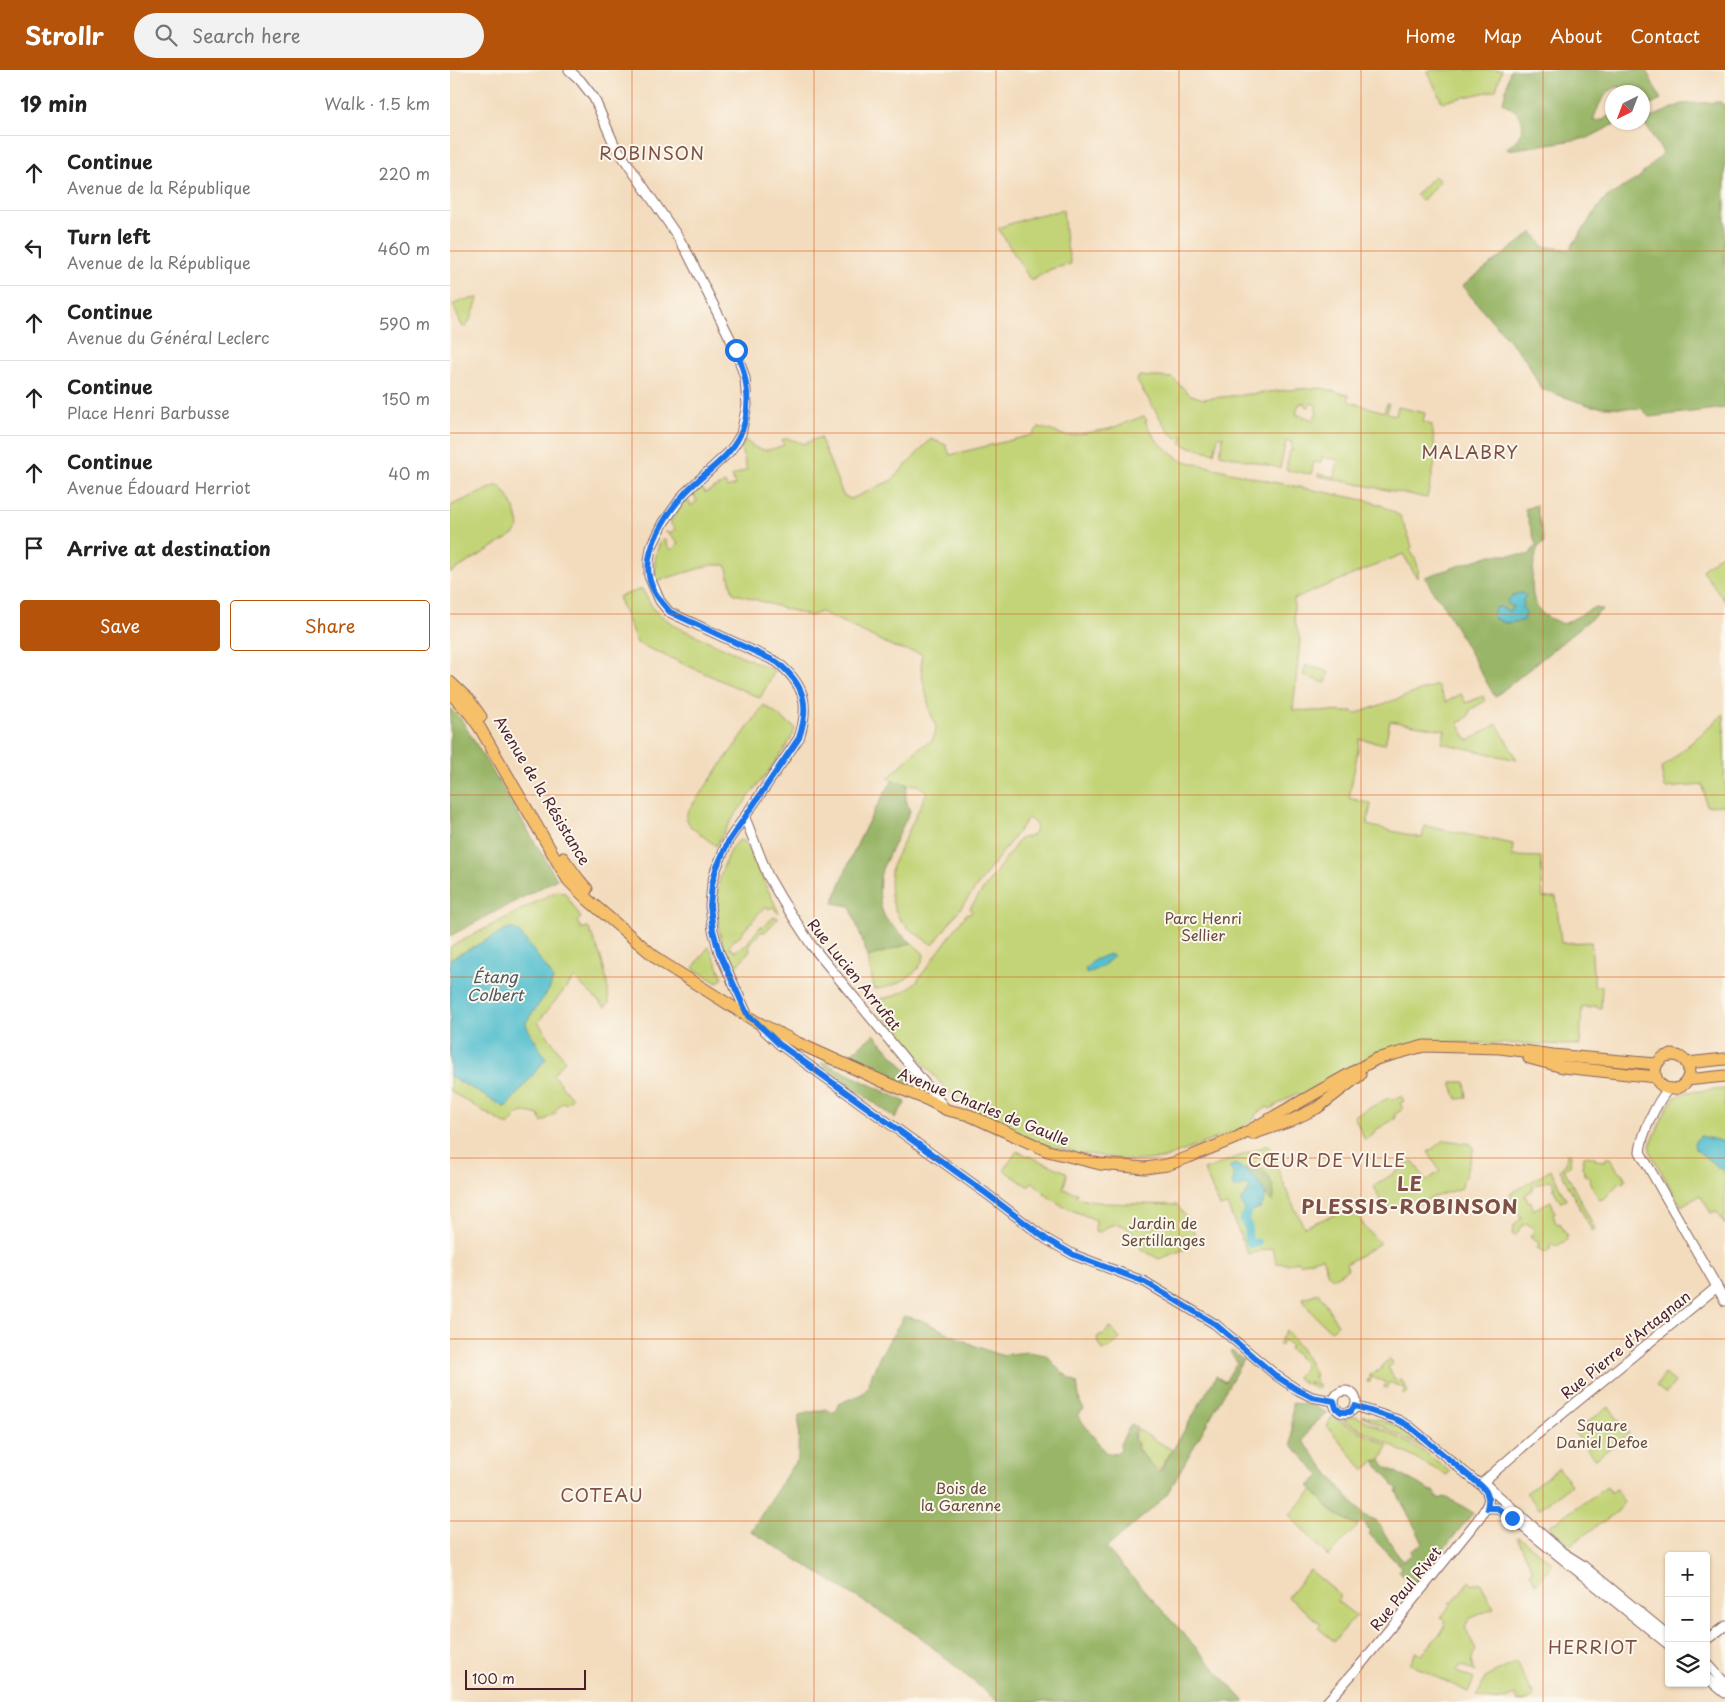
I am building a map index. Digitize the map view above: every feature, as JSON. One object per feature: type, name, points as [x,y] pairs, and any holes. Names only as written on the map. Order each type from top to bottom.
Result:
[{"type":"main road","name":"Avenue de la Résistance","points":[[450,682],[460,690],[478,712],[554,844],[580,882],[678,973]]},
{"type":"main road","name":"Avenue de la Résistance","points":[[450,693],[470,714],[480,728],[568,880],[588,900],[660,961],[752,1019]]},
{"type":"main road","name":"Avenue Charles de Gaulle","points":[[752,1019],[798,1043],[884,1082],[947,1110],[969,1115],[1048,1151],[1100,1164],[1145,1168],[1166,1165],[1238,1137],[1376,1059],[1424,1046],[1481,1048],[1656,1064]]},
{"type":"main road","name":"Avenue Charles de Gaulle","points":[[1481,1048],[1563,1067],[1656,1077]]},
{"type":"main road","points":[[1687,1080],[1688,1069],[1683,1059],[1673,1055],[1664,1057],[1656,1064],[1656,1077],[1661,1084],[1668,1088],[1679,1087],[1687,1080],[1725,1076]]},
{"type":"main road","points":[[1686,1063],[1725,1059]]},
{"type":"main road","points":[[988,1124],[1001,1136]]},
{"type":"street","points":[[569,70],[580,80],[594,98],[614,144],[678,237],[721,318],[741,362],[746,383],[747,405],[741,434],[728,452],[684,494],[664,522],[652,548],[649,576],[660,601],[670,612],[777,662],[798,684],[804,698],[806,711],[799,738],[728,842],[718,862],[712,884],[710,906],[713,930],[719,952],[752,1019],[779,1044],[987,1194],[1046,1239],[1074,1255],[1145,1282],[1215,1324],[1276,1376],[1296,1389],[1312,1397],[1334,1401]]},
{"type":"street","name":"Rue Lucien Arrufat","points":[[745,818],[768,876],[808,939],[826,965],[947,1110]]},
{"type":"street","points":[[1668,1088],[1662,1096],[1642,1140],[1640,1152],[1725,1301]]},
{"type":"street","name":"Rue Pierre d'Artagnan","points":[[1483,1484],[1534,1437],[1717,1287]]},
{"type":"street","points":[[1349,1392],[1354,1396],[1355,1406],[1350,1412],[1341,1412],[1336,1408],[1334,1401],[1339,1393],[1349,1392]]},
{"type":"street","points":[[1355,1406],[1398,1420],[1409,1426],[1474,1480],[1483,1484],[1562,1552],[1581,1564],[1665,1633]]},
{"type":"street","points":[[1483,1484],[1488,1497],[1487,1508],[1497,1508],[1507,1514],[1665,1642]]},
{"type":"street","name":"Rue Paul Rivet","points":[[1327,1702],[1362,1663],[1487,1508]]},
{"type":"street","points":[[1589,1582],[1593,1579],[1597,1580],[1618,1599],[1628,1603]]},
{"type":"street","points":[[1710,1637],[1725,1626]]},
{"type":"street","points":[[1710,1666],[1725,1683]]},
{"type":"street","points":[[1710,1680],[1725,1693]]},
{"type":"green space","points":[[1427,70],[1502,70],[1496,90],[1442,102]]},
{"type":"green space","points":[[1510,70],[1646,70],[1661,100],[1650,106],[1650,85],[1605,85],[1605,95],[1593,121],[1605,118],[1605,129],[1588,138],[1508,150],[1507,148],[1521,132],[1522,123],[1517,113],[1503,103]]},
{"type":"green space","points":[[1720,102],[1725,106],[1725,408],[1649,417],[1643,409],[1591,406],[1541,389],[1527,361],[1462,286],[1533,232],[1543,246],[1569,250],[1604,199],[1637,179],[1663,153],[1649,130],[1650,118],[1682,104]]},
{"type":"green space","points":[[1434,176],[1440,181],[1422,201],[1416,195]]},
{"type":"green space","points":[[1063,210],[1066,242],[1071,264],[1051,269],[1031,281],[998,228],[1034,216]]},
{"type":"green space","points":[[478,298],[466,327],[462,326],[453,305],[463,300]]},
{"type":"green space","points":[[1139,376],[1173,378],[1189,394],[1203,399],[1321,388],[1349,395],[1348,401],[1384,412],[1387,404],[1389,404],[1387,413],[1396,415],[1398,407],[1425,413],[1423,422],[1432,425],[1436,458],[1427,498],[1318,476],[1318,474],[1335,477],[1338,460],[1322,457],[1321,463],[1314,462],[1311,474],[1286,470],[1290,450],[1293,451],[1291,448],[1292,442],[1286,441],[1280,468],[1220,454],[1223,436],[1218,437],[1214,453],[1186,446],[1181,442],[1184,437],[1182,435],[1178,439],[1168,431],[1137,381]],"holes":[[[1302,402],[1306,403],[1305,406],[1309,407],[1310,403],[1317,405],[1314,420],[1296,414],[1299,404],[1302,404]]]},
{"type":"green space","name":"Parc Henri Sellier","points":[[1144,416],[1147,421],[1145,422],[1157,441],[1180,460],[1273,482],[1369,501],[1383,506],[1400,516],[1412,547],[1410,550],[1417,563],[1417,578],[1403,554],[1294,599],[1294,617],[1300,640],[1293,710],[1352,711],[1355,714],[1437,685],[1446,702],[1461,694],[1466,703],[1483,696],[1485,701],[1470,710],[1468,717],[1458,723],[1468,741],[1497,724],[1517,760],[1442,743],[1445,730],[1390,721],[1385,744],[1360,739],[1349,798],[1371,804],[1367,825],[1422,838],[1425,826],[1513,844],[1512,856],[1541,857],[1543,898],[1556,897],[1561,943],[1591,942],[1593,972],[1595,975],[1594,986],[1602,986],[1601,1008],[1597,1008],[1597,1006],[1592,1008],[1582,1006],[1580,1045],[1429,1042],[1302,1097],[1297,1093],[1270,1109],[1268,1107],[1255,1114],[1256,1117],[1241,1129],[1162,1159],[1134,1161],[1045,1146],[979,1115],[958,1101],[935,1077],[879,1010],[876,1000],[894,996],[917,981],[967,913],[970,914],[972,911],[970,908],[1019,840],[1035,833],[1036,824],[1028,818],[933,945],[909,929],[896,913],[893,905],[890,889],[891,873],[892,866],[927,792],[918,785],[904,784],[888,778],[920,747],[932,741],[935,734],[936,727],[930,711],[921,671],[922,654],[894,647],[821,612],[810,616],[733,593],[726,565],[711,565],[656,581],[655,559],[663,538],[667,541],[665,544],[672,550],[678,543],[665,531],[670,534],[675,529],[670,523],[678,510],[688,500],[691,506],[697,501],[693,494],[701,486],[705,493],[725,483],[727,488],[735,485],[732,476],[747,470],[741,449],[745,440],[759,449],[768,450],[784,445],[782,440],[787,438],[804,444],[820,437],[843,495],[851,499],[892,480],[931,439],[946,445],[950,455],[1032,435],[1039,427],[1067,436],[1109,429]]},
{"type":"green space","points":[[498,485],[506,493],[512,504],[519,527],[513,535],[450,573],[450,506]]},
{"type":"green space","points":[[1536,505],[1544,543],[1538,547],[1534,562],[1532,589],[1536,605],[1545,615],[1564,624],[1593,608],[1603,609],[1495,697],[1441,601],[1435,595],[1425,577],[1491,555],[1529,555],[1536,545],[1525,509]]},
{"type":"green space","points":[[1725,551],[1725,601],[1702,570]]},
{"type":"green space","points":[[642,589],[654,610],[675,626],[775,671],[760,698],[637,643],[618,597]]},
{"type":"green space","points":[[1306,665],[1329,672],[1326,683],[1303,676]]},
{"type":"green space","points":[[764,705],[795,728],[786,748],[736,814],[716,846],[691,827],[686,818],[688,811]]},
{"type":"green space","points":[[450,708],[461,719],[557,879],[450,936]]},
{"type":"green space","points":[[1724,714],[1725,805],[1706,806],[1703,785],[1665,788],[1661,769]]},
{"type":"green space","points":[[893,780],[908,785],[906,798],[910,811],[882,869],[879,887],[880,901],[886,919],[912,943],[868,957],[850,906],[833,903],[859,840]]},
{"type":"green space","points":[[741,840],[745,842],[779,913],[772,907],[769,909],[765,906],[729,946],[732,950],[736,951],[742,945],[744,947],[761,926],[763,927],[775,916],[778,918],[749,945],[750,950],[734,967],[722,941],[717,913],[717,898],[722,870],[727,857],[734,844]]},
{"type":"green space","points":[[557,891],[565,893],[581,918],[577,922],[582,929],[586,927],[589,929],[603,965],[609,1003],[605,1007],[574,978],[538,1022],[565,1060],[553,1075],[572,1098],[566,1104],[563,1102],[555,1110],[557,1112],[542,1122],[539,1115],[524,1112],[518,1115],[508,1126],[450,1091],[450,947]]},
{"type":"green space","points":[[912,943],[924,954],[918,968],[897,983],[874,989],[868,957]]},
{"type":"green space","points":[[709,946],[723,978],[717,983],[693,968]]},
{"type":"green space","points":[[874,1034],[916,1081],[912,1086],[856,1060],[853,1052]]},
{"type":"green space","points":[[823,1062],[906,1102],[895,1118],[821,1064]]},
{"type":"green space","points":[[1452,1082],[1465,1082],[1467,1098],[1457,1099]]},
{"type":"green space","points":[[1725,1089],[1725,1225],[1716,1211],[1711,1213],[1700,1195],[1681,1206],[1650,1150],[1651,1143],[1668,1106],[1675,1097],[1687,1092]]},
{"type":"green space","points":[[1401,1096],[1404,1101],[1400,1103],[1403,1109],[1394,1115],[1396,1118],[1374,1131],[1375,1133],[1365,1140],[1354,1116],[1390,1097],[1392,1100]]},
{"type":"green space","points":[[1445,1140],[1471,1144],[1474,1148],[1461,1188],[1431,1198],[1408,1210],[1383,1206],[1374,1186],[1413,1161],[1426,1181],[1440,1171],[1428,1152]]},
{"type":"green space","points":[[1268,1145],[1304,1227],[1354,1207],[1364,1226],[1380,1243],[1346,1264],[1348,1269],[1333,1278],[1328,1274],[1322,1257],[1299,1264],[1297,1261],[1288,1264],[1277,1263],[1272,1248],[1248,1254],[1227,1205],[1220,1207],[1204,1170]]},
{"type":"green space","name":"Jardin de Sertillanges","points":[[1017,1151],[1066,1172],[1067,1175],[1063,1189],[1077,1193],[1076,1197],[1104,1203],[1177,1205],[1186,1217],[1198,1240],[1188,1248],[1159,1259],[1141,1249],[1137,1239],[1125,1227],[1115,1224],[1095,1232],[1096,1220],[1064,1207],[1046,1195],[1033,1182],[1027,1186],[1004,1170]]},
{"type":"green space","points":[[1567,1154],[1571,1155],[1570,1165],[1564,1169],[1595,1229],[1592,1231],[1560,1170],[1566,1162]]},
{"type":"green space","points":[[1584,1156],[1595,1157],[1595,1160],[1605,1161],[1606,1158],[1610,1158],[1626,1180],[1623,1183],[1621,1181],[1605,1198],[1599,1200],[1589,1181],[1588,1175],[1586,1176],[1582,1167]]},
{"type":"green space","points":[[1254,1162],[1270,1179],[1274,1190],[1273,1202],[1265,1195],[1253,1176],[1245,1169]]},
{"type":"green space","points":[[1551,1170],[1566,1200],[1561,1202],[1550,1180],[1533,1186],[1533,1189],[1525,1195],[1528,1202],[1531,1201],[1533,1209],[1551,1201],[1556,1223],[1560,1223],[1567,1236],[1567,1240],[1555,1247],[1553,1244],[1549,1246],[1551,1249],[1545,1252],[1537,1248],[1539,1243],[1530,1237],[1535,1230],[1528,1224],[1524,1224],[1515,1236],[1512,1234],[1514,1226],[1521,1218],[1510,1194]]},
{"type":"green space","points":[[1319,1293],[1338,1325],[1331,1331],[1311,1312],[1303,1298]]},
{"type":"green space","name":"Bois de la Garenne","points":[[904,1316],[921,1320],[973,1345],[1000,1355],[1028,1352],[1046,1355],[1060,1371],[1077,1383],[1080,1403],[1084,1409],[1077,1415],[1106,1453],[1113,1454],[1121,1450],[1120,1444],[1131,1424],[1137,1427],[1134,1433],[1134,1442],[1138,1444],[1137,1449],[1157,1472],[1160,1472],[1216,1376],[1225,1382],[1237,1362],[1230,1352],[1232,1351],[1243,1360],[1167,1494],[1106,1548],[1245,1702],[998,1702],[919,1636],[751,1531],[798,1460],[799,1415],[826,1409],[834,1412],[838,1409],[838,1404],[862,1394],[869,1385],[868,1383],[880,1356]]},
{"type":"green space","points":[[1110,1327],[1120,1339],[1108,1349],[1103,1350],[1097,1341],[1098,1336],[1105,1333]]},
{"type":"green space","points":[[1286,1330],[1302,1350],[1316,1376],[1314,1377],[1316,1381],[1314,1384],[1318,1384],[1319,1387],[1316,1389],[1308,1385],[1310,1382],[1306,1384],[1297,1378],[1305,1366],[1302,1360],[1298,1358],[1299,1356],[1289,1349],[1291,1345],[1283,1340],[1281,1346],[1278,1344]]},
{"type":"green space","points":[[1390,1359],[1393,1364],[1388,1367],[1396,1381],[1401,1379],[1408,1392],[1406,1394],[1403,1394],[1404,1388],[1389,1382],[1387,1388],[1384,1387],[1385,1382],[1371,1377],[1370,1382],[1367,1382],[1371,1372],[1373,1374],[1382,1368],[1381,1366]]},
{"type":"green space","points":[[1665,1374],[1675,1382],[1666,1394],[1656,1386]]},
{"type":"green space","points":[[1292,1403],[1311,1405],[1327,1413],[1311,1427],[1303,1441],[1344,1493],[1365,1516],[1376,1520],[1402,1561],[1412,1555],[1411,1550],[1423,1543],[1396,1491],[1398,1490],[1374,1462],[1381,1460],[1386,1467],[1434,1492],[1438,1499],[1445,1497],[1473,1513],[1414,1585],[1399,1571],[1401,1567],[1369,1534],[1371,1531],[1362,1522],[1358,1526],[1334,1513],[1309,1486],[1320,1476],[1292,1445]]},
{"type":"green space","name":"Square Daniel Defoe","points":[[1609,1407],[1629,1434],[1595,1459],[1574,1432]]},
{"type":"green space","points":[[1356,1416],[1429,1455],[1450,1472],[1447,1475],[1343,1420]]},
{"type":"green space","points":[[1363,1416],[1398,1426],[1431,1452]]},
{"type":"green space","points":[[1332,1417],[1388,1446],[1381,1460],[1374,1462],[1364,1470],[1327,1426]]},
{"type":"green space","points":[[1137,1429],[1172,1450],[1159,1471],[1137,1447],[1138,1444],[1134,1438]]},
{"type":"green space","points":[[1559,1468],[1571,1485],[1539,1509],[1526,1492]]},
{"type":"green space","points":[[1607,1487],[1611,1493],[1616,1489],[1624,1502],[1618,1511],[1570,1545],[1549,1526]]},
{"type":"green space","points":[[1313,1490],[1334,1513],[1358,1526],[1328,1556],[1289,1515]]},
{"type":"green space","points":[[1518,1536],[1553,1564],[1536,1584],[1530,1573],[1533,1571]]},
{"type":"green space","points":[[1310,1570],[1341,1596],[1337,1601],[1356,1616],[1334,1641],[1318,1628],[1321,1624],[1288,1597]]},
{"type":"green space","points":[[1469,1581],[1473,1585],[1480,1582],[1494,1608],[1469,1619],[1465,1627],[1476,1650],[1472,1661],[1476,1672],[1461,1665],[1457,1672],[1474,1679],[1468,1692],[1410,1664],[1416,1652],[1422,1655],[1445,1627],[1445,1621],[1441,1617],[1451,1605],[1449,1603],[1452,1603]]},
{"type":"green space","points":[[1517,1662],[1530,1691],[1532,1690],[1533,1698],[1518,1702],[1515,1695],[1496,1700],[1477,1696],[1486,1677]]},
{"type":"water","points":[[1520,593],[1526,596],[1523,600],[1524,605],[1522,608],[1527,613],[1522,621],[1506,623],[1495,619],[1493,614],[1495,608],[1501,607],[1508,611],[1513,609],[1514,606],[1509,605],[1507,601],[1512,596]]},
{"type":"water","name":"Étang Colbert","points":[[508,929],[513,929],[520,933],[553,979],[549,990],[526,1022],[546,1059],[508,1105],[504,1107],[450,1076],[450,959]]},
{"type":"water","points":[[1109,954],[1114,956],[1103,966],[1087,974],[1085,969],[1094,960]]},
{"type":"water","points":[[1700,1136],[1725,1142],[1725,1168],[1723,1171],[1695,1149],[1694,1142]]},
{"type":"water","points":[[1235,1164],[1252,1174],[1266,1194],[1261,1208],[1251,1211],[1243,1207],[1241,1201],[1250,1188],[1247,1185],[1234,1189],[1232,1185],[1234,1175],[1229,1167]]},
{"type":"waterway","points":[[1248,1209],[1244,1220],[1248,1226],[1248,1239],[1251,1244],[1257,1243]]},
{"type":"district","name":"ROBINSON","points":[[652,152]]},
{"type":"district","name":"MALABRY","points":[[1470,451]]},
{"type":"district","name":"CŒUR DE VILLE","points":[[1327,1159]]},
{"type":"district","name":"LE PLESSIS-ROBINSON","points":[[1410,1194]]},
{"type":"district","name":"COTEAU","points":[[602,1494]]},
{"type":"district","name":"HERRIOT","points":[[1593,1646]]},
{"type":"route","points":[[736,350],[741,362],[747,393],[747,405],[741,434],[728,452],[684,494],[664,522],[652,548],[649,576],[660,601],[670,612],[777,662],[784,667],[798,684],[804,698],[806,711],[799,738],[728,842],[721,855],[712,884],[710,906],[713,930],[719,952],[748,1016],[779,1044],[987,1194],[1046,1239],[1074,1255],[1145,1282],[1173,1298],[1215,1324],[1276,1376],[1312,1397],[1334,1401],[1338,1411],[1347,1413],[1353,1410],[1355,1406],[1398,1420],[1409,1426],[1483,1487],[1487,1492],[1489,1502],[1487,1508],[1497,1508],[1512,1518]]}]
